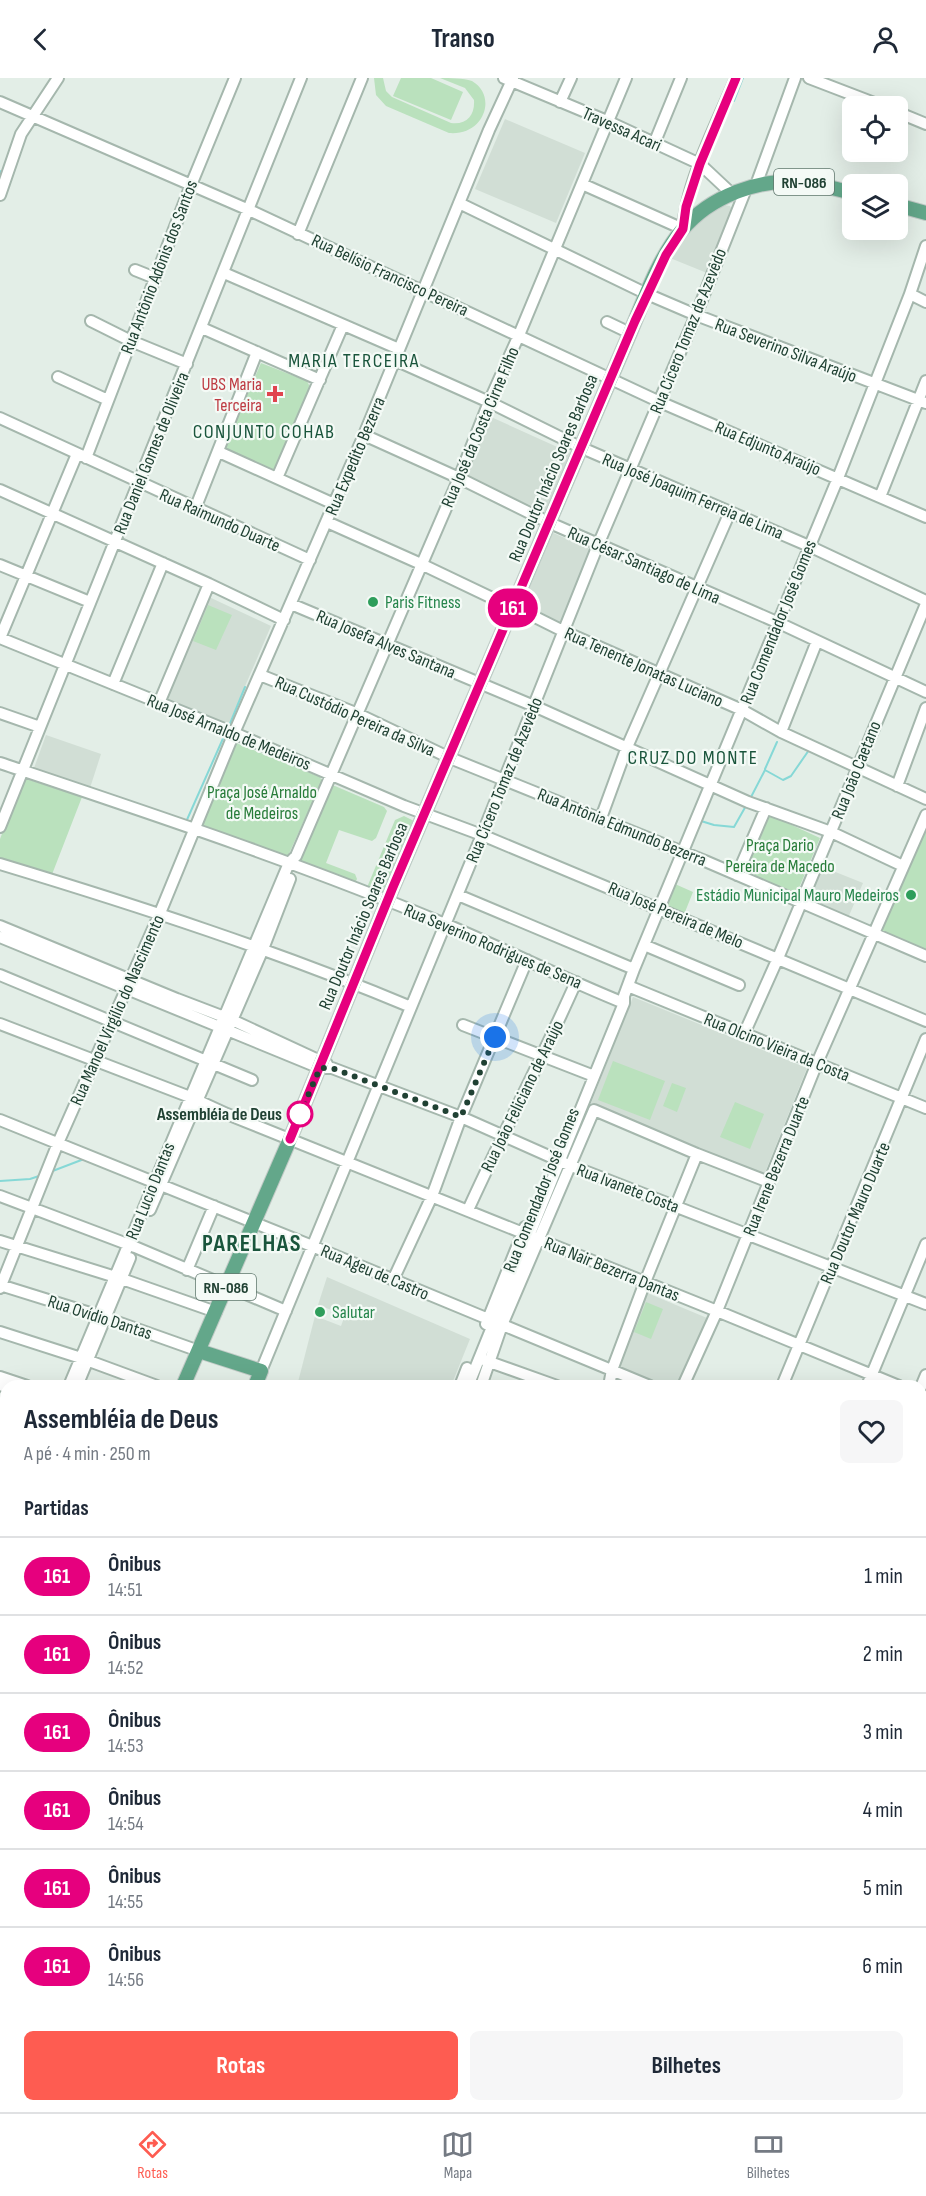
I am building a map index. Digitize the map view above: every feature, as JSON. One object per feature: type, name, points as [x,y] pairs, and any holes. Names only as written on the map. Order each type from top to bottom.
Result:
[{"type":"main road","name":"RN-086","points":[[683,229],[703,211],[732,194],[751,187],[802,182],[842,191]]},
{"type":"main road","points":[[908,208],[926,213]]},
{"type":"main road","name":"Rua Doutor Inácio Soares Barbosa","points":[[290,1139],[325,1065],[354,983],[630,333],[666,255],[683,229]]},
{"type":"main road","name":"RN-086","points":[[186,1380],[290,1139]]},
{"type":"main road","points":[[199,1351],[261,1371],[257,1380]]},
{"type":"street","points":[[0,195],[21,134],[58,78]]},
{"type":"street","name":"Rua Antônio Adônis dos Santos","points":[[0,638],[53,514],[108,400],[235,78]]},
{"type":"street","name":"Rua Daniel Gomes de Oliveira","points":[[0,827],[3,812],[140,483],[301,78]]},
{"type":"street","points":[[298,234],[362,78]]},
{"type":"street","points":[[560,102],[571,78]]},
{"type":"street","name":"Rua José da Costa Cirne Filho","points":[[294,862],[459,478],[626,78]]},
{"type":"street","points":[[654,144],[681,78]]},
{"type":"street","name":"Rua Doutor Inácio Soares Barbosa","points":[[683,229],[686,207],[700,164],[736,78]]},
{"type":"street","name":"Rua Cícero Tomaz de Azevêdo","points":[[261,1371],[458,895],[598,545],[751,187],[795,78]]},
{"type":"street","points":[[809,78],[856,96]]},
{"type":"street","name":"Travessa Acari","points":[[509,79],[700,164],[732,194]]},
{"type":"street","name":"Rua Expedito Bezerra","points":[[234,733],[364,435],[509,79]]},
{"type":"street","name":"Rua Belísio Francisco Pereira","points":[[0,102],[249,210],[611,379]]},
{"type":"street","points":[[908,116],[926,123]]},
{"type":"street","points":[[582,184],[683,229]]},
{"type":"street","name":"Rua Severino Silva Araújo","points":[[459,203],[647,294],[696,315],[874,385],[922,401]]},
{"type":"street","name":"Rua Comendador José Gomes","points":[[471,1380],[560,1161],[591,1075],[634,969],[838,478],[910,294],[926,246]]},
{"type":"street","points":[[135,270],[155,278]]},
{"type":"street","points":[[224,273],[399,349]]},
{"type":"street","points":[[910,294],[926,302]]},
{"type":"street","points":[[91,321],[187,364]]},
{"type":"street","points":[[607,322],[630,333]]},
{"type":"street","points":[[277,478],[343,325]]},
{"type":"street","points":[[202,328],[320,380]]},
{"type":"street","points":[[195,509],[257,352]]},
{"type":"street","name":"Rua José Joaquim Ferreia de Lima","points":[[395,360],[489,402],[582,448],[809,546],[926,603]]},
{"type":"street","points":[[58,377],[108,400]]},
{"type":"street","name":"Rua Edjunto Araújo","points":[[611,379],[926,517]]},
{"type":"street","points":[[880,497],[922,401],[926,381]]},
{"type":"street","name":"Rua Raimundo Duarte","points":[[0,418],[310,560]]},
{"type":"street","name":"Rua César Santiago de Lima","points":[[364,435],[598,545],[779,623],[926,692]]},
{"type":"street","points":[[219,452],[334,504]]},
{"type":"street","points":[[0,490],[284,620]]},
{"type":"street","points":[[601,818],[627,747],[730,512]]},
{"type":"street","name":"Rua Tenente Jonatas Luciano","points":[[327,522],[565,632],[742,710],[781,732],[926,799]]},
{"type":"street","points":[[113,684],[163,563]]},
{"type":"street","points":[[0,565],[90,602]]},
{"type":"street","points":[[159,703],[209,584]]},
{"type":"street","name":"Rua João Caetano","points":[[744,1034],[926,603]]},
{"type":"street","name":"Rua Josefa Alves Santana","points":[[291,604],[534,706],[711,785],[831,832],[903,866]]},
{"type":"street","name":"Rua José Arnaldo de Medeiros","points":[[0,638],[425,813]]},
{"type":"street","points":[[781,732],[817,641]]},
{"type":"street","name":"Rua Custódio Pereira da Silva","points":[[260,675],[358,714],[450,758]]},
{"type":"street","points":[[897,786],[926,708]]},
{"type":"street","points":[[0,713],[40,727]]},
{"type":"street","name":"Rua Manoel Virgílio do Nascimento","points":[[0,1286],[58,1143],[160,913],[234,733]]},
{"type":"street","name":"Rua Antônia Edmundo Bezerra","points":[[450,758],[683,852],[872,935],[926,956]]},
{"type":"street","name":"Rua Severino Rodrigues de Sena","points":[[0,763],[294,862],[446,924],[576,982],[624,996]]},
{"type":"street","points":[[737,875],[766,808]]},
{"type":"street","name":"Rua José Pereira de Melo","points":[[425,813],[660,908],[926,1021]]},
{"type":"street","name":"Rua Irene Bezerra Duarte","points":[[686,1380],[749,1235],[848,989],[926,815]]},
{"type":"street","name":"Rua Lucio Dantas","points":[[72,1380],[102,1317],[294,862]]},
{"type":"street","points":[[0,864],[160,913],[354,983],[411,1007]]},
{"type":"street","points":[[458,895],[634,969]]},
{"type":"street","points":[[0,926],[127,984]]},
{"type":"street","points":[[0,937],[127,984]]},
{"type":"street","points":[[644,945],[739,985]]},
{"type":"street","points":[[393,1280],[432,1196],[461,1117],[527,960]]},
{"type":"street","points":[[0,975],[252,1080]]},
{"type":"street","name":"Rua João Feliciano de Araújo","points":[[468,1210],[502,1136],[543,1056],[576,982]]},
{"type":"street","name":"Rua Ivanete Costa","points":[[127,984],[325,1065],[461,1117],[560,1161],[926,1304]]},
{"type":"street","name":"Rua Olcino Vieira da Costa","points":[[624,996],[744,1034],[926,1108]]},
{"type":"street","name":"Rua Nair Bezerra Dantas","points":[[0,1024],[194,1098],[227,1114],[886,1380]]},
{"type":"street","points":[[463,1025],[591,1075]]},
{"type":"street","name":"Rua Doutor Mauro Duarte","points":[[785,1380],[926,1039]]},
{"type":"street","points":[[530,1236],[560,1161],[594,1110],[769,1182]]},
{"type":"street","name":"Rua Ageu de Castro","points":[[0,1120],[636,1380]]},
{"type":"street","points":[[610,1380],[645,1281],[697,1154]]},
{"type":"street","points":[[0,1196],[131,1246],[286,1311]]},
{"type":"street","points":[[187,1270],[214,1206]]},
{"type":"street","points":[[0,1241],[216,1312]]},
{"type":"street","points":[[870,1380],[926,1244]]},
{"type":"street","name":"Rua Ovídio Dantas","points":[[0,1286],[102,1317],[199,1351]]},
{"type":"street","points":[[0,1332],[141,1380]]},
{"type":"street","name":"Rua Lucio Dantas","points":[[79,1380],[84,1359]]},
{"type":"street","points":[[481,1380],[480,1359],[540,1380]]},
{"type":"street","name":"Rua Comendador José Gomes","points":[[464,1380],[480,1359]]},
{"type":"shaded area","points":[[505,119],[585,153],[556,223],[475,189]]},
{"type":"shaded area","points":[[723,205],[730,206],[734,213],[707,273],[670,258],[696,225]]},
{"type":"shaded area","points":[[491,417],[575,455],[550,514],[466,477]]},
{"type":"shaded area","points":[[551,532],[590,549],[560,625],[518,608]]},
{"type":"shaded area","points":[[209,597],[271,626],[227,728],[164,701]]},
{"type":"shaded area","points":[[46,735],[101,754],[90,788],[34,768]]},
{"type":"shaded area","points":[[823,867],[863,883],[848,918],[809,901]]},
{"type":"shaded area","points":[[633,997],[807,1068],[764,1175],[591,1103]]},
{"type":"shaded area","points":[[327,1277],[470,1339],[453,1380],[299,1380],[315,1316],[341,1326],[345,1315],[318,1305]]},
{"type":"shaded area","points":[[645,1292],[707,1318],[679,1380],[649,1380],[615,1366]]},
{"type":"green space","points":[[374,78],[383,78],[386,91],[392,97],[451,123],[466,121],[469,118],[474,100],[465,88],[440,78],[472,81],[480,88],[484,96],[483,114],[479,122],[471,128],[449,133],[386,106],[376,95]]},
{"type":"green space","points":[[401,78],[431,78],[463,92],[451,120],[393,96]]},
{"type":"green space","points":[[261,363],[307,381],[311,389],[277,473],[226,449],[226,444]]},
{"type":"green space","points":[[208,605],[232,615],[216,650],[193,641]]},
{"type":"green space","name":"Praça José Arnaldo de Medeiros","points":[[236,743],[320,777],[322,781],[287,858],[200,829],[198,823],[231,745]]},
{"type":"green space","points":[[27,779],[82,797],[51,877],[0,859],[0,839],[22,781]]},
{"type":"green space","points":[[332,786],[384,807],[387,811],[376,838],[372,841],[339,830],[326,863],[355,874],[357,879],[354,885],[300,862]]},
{"type":"green space","name":"Praça Dario Pereira de Macedo","points":[[763,815],[770,815],[820,838],[796,895],[742,874]]},
{"type":"green space","points":[[404,816],[414,821],[385,896],[368,888],[368,885],[395,820]]},
{"type":"green space","name":"Estádio Municipal Mauro Medeiros","points":[[926,826],[926,951],[881,933]]},
{"type":"green space","points":[[675,884],[693,892],[683,917],[665,908]]},
{"type":"green space","points":[[613,1061],[665,1081],[650,1120],[598,1100]]},
{"type":"green space","points":[[672,1083],[686,1088],[677,1112],[663,1106]]},
{"type":"green space","points":[[735,1102],[764,1114],[750,1149],[720,1137]]},
{"type":"green space","points":[[646,1302],[663,1309],[651,1339],[634,1332]]},
{"type":"waterway","points":[[734,101],[743,78]]},
{"type":"waterway","points":[[229,726],[245,687]]},
{"type":"waterway","points":[[186,822],[225,734]]},
{"type":"waterway","points":[[765,769],[777,742]]},
{"type":"waterway","points":[[750,799],[765,770],[783,780],[791,776],[809,750]]},
{"type":"waterway","points":[[701,821],[734,827],[747,804]]},
{"type":"waterway","points":[[634,983],[641,966]]},
{"type":"waterway","points":[[50,1172],[84,1159]]},
{"type":"waterway","points":[[0,1181],[30,1179],[42,1175]]},
{"type":"bus line","name":"161","points":[[290,1139],[393,887],[635,321],[666,255],[683,229],[686,207],[700,164],[736,78]]},
{"type":"place","name":"UBS Maria Terceira","points":[[275,394]]},
{"type":"place","name":"Paris Fitness","points":[[373,602]]},
{"type":"place","name":"Estádio Municipal Mauro Medeiros","points":[[911,895]]},
{"type":"place","name":"Assembléia de Deus","points":[[300,1114]]},
{"type":"place","name":"Salutar","points":[[320,1312]]},
{"type":"district","name":"MARIA TERCEIRA","points":[[354,360]]},
{"type":"district","name":"CONJUNTO COHAB","points":[[264,431]]},
{"type":"district","name":"CRUZ DO MONTE","points":[[693,757]]},
{"type":"district","name":"PARELHAS","points":[[252,1243]]},
{"type":"route","points":[[300,1114],[320,1068],[332,1068],[461,1117],[495,1037]]}]
